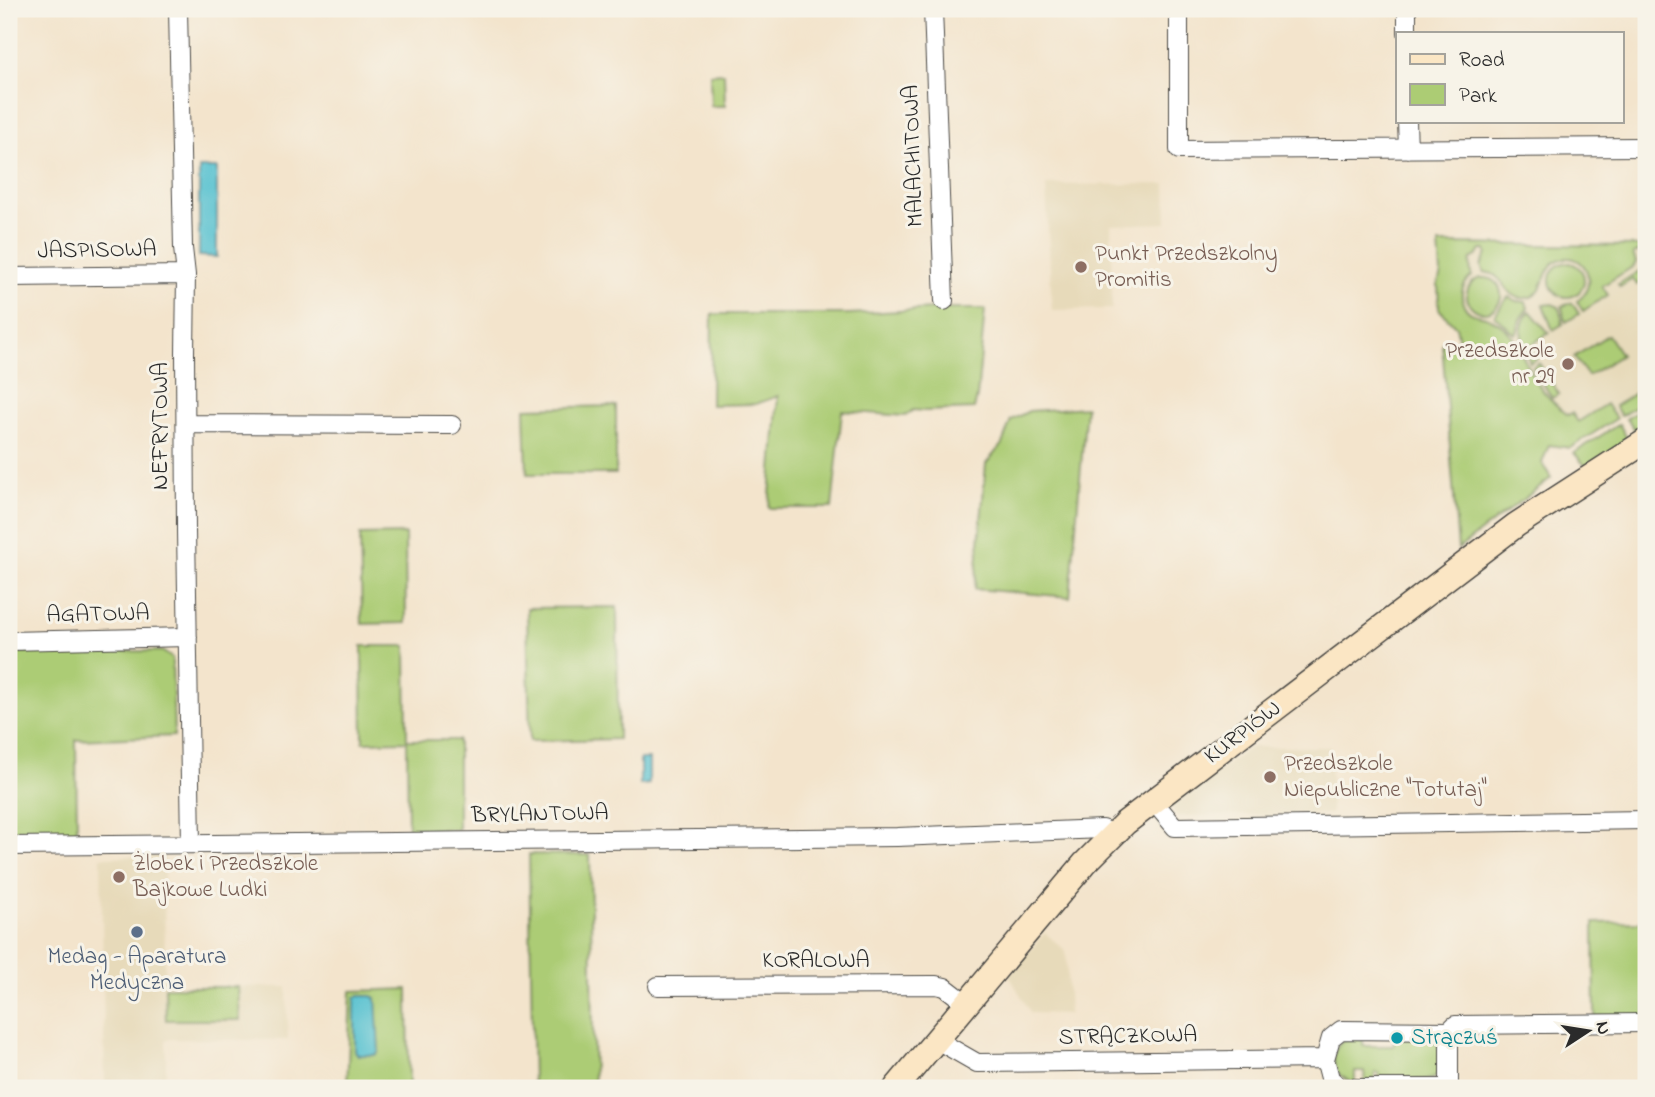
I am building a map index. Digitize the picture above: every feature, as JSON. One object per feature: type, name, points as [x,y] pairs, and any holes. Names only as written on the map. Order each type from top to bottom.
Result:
[{"type":"street","name":"NEFRYTOWA","points":[[178,9],[183,247],[186,275],[191,844]]},
{"type":"street","name":"MALACHITOWA","points":[[933,9],[944,301]]},
{"type":"street","points":[[1179,9],[1179,150],[1646,147]]},
{"type":"street","points":[[1408,9],[1408,32]]},
{"type":"street","points":[[1408,122],[1408,149]]},
{"type":"street","name":"JASPISOWA","points":[[9,277],[186,275]]},
{"type":"street","points":[[186,424],[452,425]]},
{"type":"street","name":"KURPIÓW","points":[[896,1088],[1112,835],[1516,525],[1646,441]]},
{"type":"street","name":"AGATOWA","points":[[9,641],[188,637]]},
{"type":"street","points":[[1154,802],[1175,827],[1646,820]]},
{"type":"street","name":"BRYLANTOWA","points":[[9,846],[897,837],[1103,829],[1112,835]]},
{"type":"street","points":[[1072,830],[1093,856]]},
{"type":"street","name":"KORALOWA","points":[[658,986],[936,985],[946,987],[967,1004]]},
{"type":"street","points":[[1449,1031],[1341,1030],[1331,1038],[1325,1059],[1330,1078],[1340,1088],[1449,1088],[1449,1031],[1455,1025],[1646,1023]]},
{"type":"street","name":"STRĄCZKOWA","points":[[937,1040],[977,1063],[1325,1059]]},
{"type":"shaded area","name":"Punkt Przedszkolny Promitis","points":[[1166,184],[1167,223],[1111,225],[1112,309],[1052,310],[1046,185]]},
{"type":"shaded area","name":"Przedszkole nr 29","points":[[1439,244],[1646,246],[1646,400],[1570,448],[1439,309]]},
{"type":"shaded area","name":"Przedszkole Niepubliczne \"Totutaj\"","points":[[1250,747],[1331,747],[1331,814],[1177,816],[1171,807]]},
{"type":"shaded area","points":[[164,856],[165,986],[287,987],[288,1040],[166,1039],[166,1088],[105,1088],[101,857]]},
{"type":"shaded area","points":[[1045,933],[1066,951],[1069,1014],[1031,1013],[1009,975]]},
{"type":"green space","points":[[724,73],[725,106],[711,106],[710,74]]},
{"type":"green space","points":[[1439,244],[1646,246],[1646,258],[1639,251],[1633,254],[1636,262],[1634,266],[1602,286],[1608,295],[1583,311],[1577,301],[1587,288],[1588,280],[1584,266],[1578,261],[1571,258],[1555,262],[1537,293],[1531,297],[1519,298],[1496,276],[1484,272],[1481,266],[1487,254],[1486,250],[1481,250],[1471,259],[1472,276],[1464,285],[1462,293],[1466,309],[1493,320],[1509,332],[1539,386],[1568,415],[1572,413],[1578,422],[1606,404],[1616,419],[1570,448],[1549,445],[1542,463],[1551,478],[1458,549],[1442,343],[1459,340],[1456,327],[1439,309]]},
{"type":"green space","points":[[1567,263],[1579,268],[1584,280],[1579,292],[1567,297],[1555,292],[1550,280],[1555,268]]},
{"type":"green space","points":[[1646,267],[1646,288],[1642,282],[1637,285],[1633,279],[1620,287],[1618,284]]},
{"type":"green space","points":[[1484,278],[1496,283],[1501,295],[1496,307],[1484,312],[1472,307],[1467,295],[1472,283]]},
{"type":"green space","points":[[1509,297],[1526,302],[1528,308],[1520,319],[1515,334],[1495,316]]},
{"type":"green space","points":[[1572,303],[1579,314],[1566,322],[1562,306]]},
{"type":"green space","points":[[1552,304],[1559,307],[1563,324],[1553,330],[1543,305]]},
{"type":"green space","points":[[985,309],[974,409],[913,410],[905,416],[842,411],[832,508],[769,508],[778,396],[756,404],[711,405],[712,314],[849,314]]},
{"type":"green space","points":[[1530,311],[1549,333],[1529,346],[1537,359],[1530,363],[1522,330],[1525,317]]},
{"type":"green space","points":[[1608,335],[1621,355],[1588,376],[1574,357]]},
{"type":"green space","points":[[1539,363],[1559,394],[1552,398],[1533,367]]},
{"type":"green space","points":[[1646,386],[1646,400],[1621,416],[1615,406]]},
{"type":"green space","points":[[616,406],[616,474],[527,474],[525,408]]},
{"type":"green space","points":[[1646,406],[1646,426],[1637,432],[1626,419]]},
{"type":"green space","points":[[1086,407],[1070,597],[975,589],[986,464],[1002,444],[1011,420],[1029,411]]},
{"type":"green space","points":[[1619,424],[1630,443],[1589,470],[1574,453]]},
{"type":"green space","points":[[405,534],[406,623],[362,624],[360,535]]},
{"type":"green space","points":[[617,607],[618,739],[530,741],[527,608]]},
{"type":"green space","points":[[362,646],[406,646],[407,740],[458,740],[458,829],[408,830],[407,741],[363,742]]},
{"type":"green space","points":[[162,651],[172,658],[174,736],[76,740],[77,833],[9,833],[9,652]]},
{"type":"green space","points":[[529,854],[590,855],[594,1088],[533,1088]]},
{"type":"green space","points":[[1646,922],[1646,1016],[1595,1017],[1594,923]]},
{"type":"green space","points":[[165,987],[238,987],[240,1020],[166,1020]]},
{"type":"green space","points":[[408,989],[409,1088],[347,1088],[351,991]]},
{"type":"green space","points":[[1363,1035],[1363,1046],[1394,1046],[1394,1035],[1429,1037],[1441,1048],[1441,1069],[1433,1079],[1380,1083],[1379,1073],[1375,1073],[1375,1083],[1365,1083],[1364,1072],[1355,1072],[1355,1083],[1349,1081],[1337,1071],[1334,1055],[1341,1042]]},
{"type":"water","points":[[199,168],[217,168],[217,257],[199,256]]},
{"type":"water","points":[[640,759],[649,759],[649,784],[640,785]]},
{"type":"water","points":[[355,998],[376,998],[379,1051],[375,1055],[358,1055],[355,1051]]},
{"type":"place","name":"Punkt Przedszkolny Promitis","points":[[1081,267]]},
{"type":"place","name":"Przedszkole nr 29","points":[[1568,364]]},
{"type":"place","name":"Przedszkole Niepubliczne \"Totutaj\"","points":[[1270,777]]},
{"type":"place","name":"Żlobek i Przedszkole Bajkowe Ludki","points":[[119,877]]},
{"type":"place","name":"Medag - Aparatura Medyczna","points":[[137,932]]},
{"type":"place","name":"Strączuś","points":[[1397,1038]]}]
